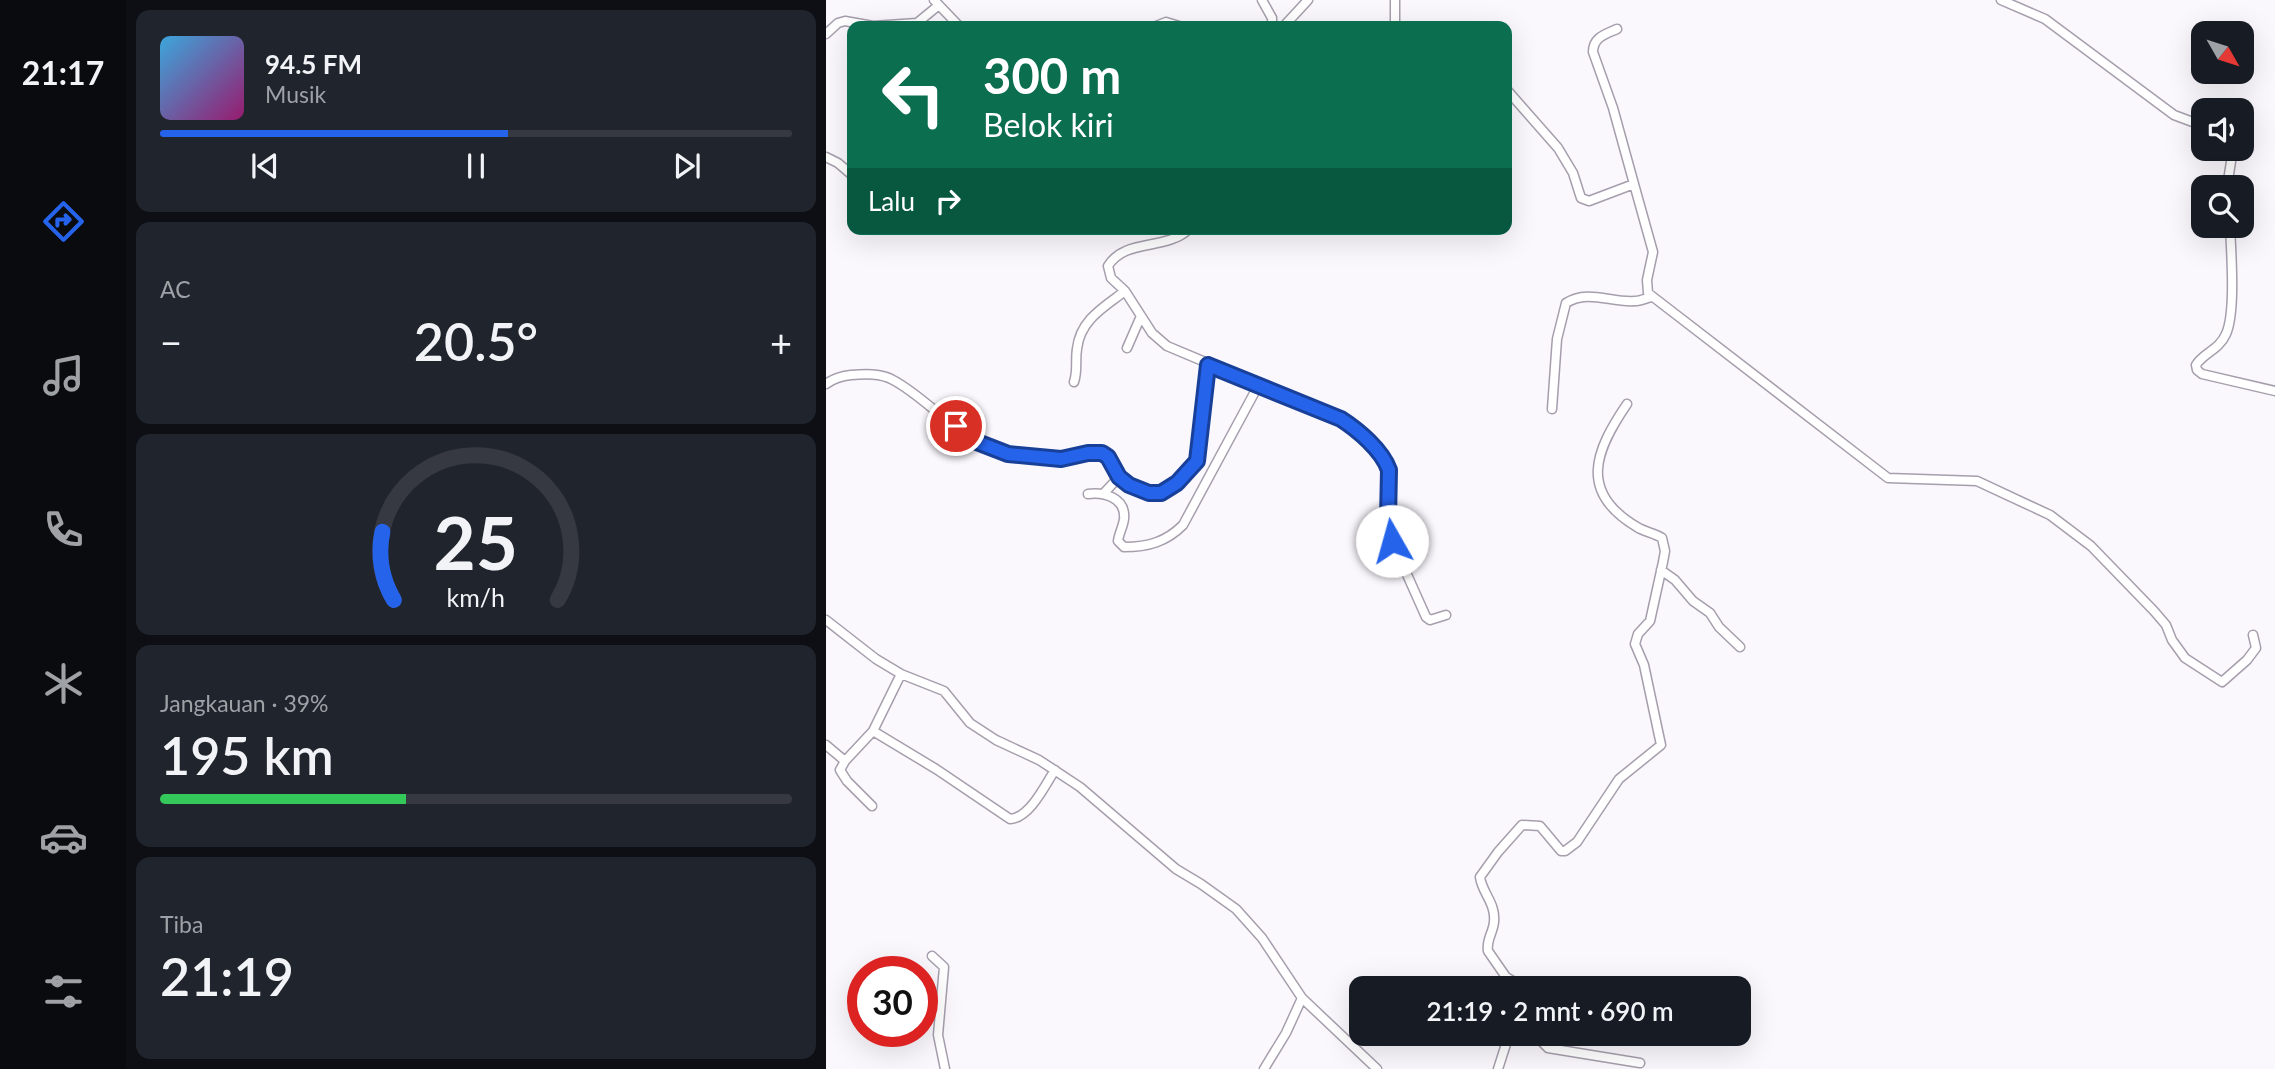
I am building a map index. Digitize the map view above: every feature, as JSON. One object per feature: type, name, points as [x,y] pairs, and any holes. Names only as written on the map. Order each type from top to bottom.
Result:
[{"type":"street","points":[[1262,0],[1272,21]]},
{"type":"street","points":[[1289,21],[1308,0]]},
{"type":"street","points":[[1395,0],[1395,21]]},
{"type":"street","points":[[2001,0],[2045,19],[2174,115],[2191,121]]},
{"type":"street","points":[[919,21],[936,3],[954,21]]},
{"type":"street","points":[[826,34],[838,23],[847,21]]},
{"type":"street","points":[[1617,29],[1597,39],[1593,52],[1613,108],[1653,252],[1647,280],[1648,293],[1652,297],[1888,478],[1977,481],[2050,515],[2091,546],[2154,611],[2166,625],[2172,640],[2185,658],[2222,682],[2247,660],[2256,648],[2253,635]]},
{"type":"street","points":[[1512,95],[1558,148],[1573,173],[1581,198],[1589,201],[1634,184]]},
{"type":"street","points":[[826,157],[847,171]]},
{"type":"street","points":[[1181,235],[1175,240],[1131,249],[1116,256],[1108,269],[1111,278],[1125,291],[1152,333],[1167,346],[1341,419],[1357,431],[1382,457],[1389,470],[1388,519],[1392,541],[1426,617],[1430,620],[1446,615]]},
{"type":"street","points":[[2231,238],[2229,324],[2222,342],[2212,353],[2199,360],[2197,370],[2202,374],[2275,391]]},
{"type":"street","points":[[1073,382],[1077,372],[1076,350],[1084,326],[1094,313],[1125,291]]},
{"type":"street","points":[[1552,409],[1557,339],[1566,303],[1581,296],[1628,301],[1652,297]]},
{"type":"street","points":[[1127,348],[1141,316]]},
{"type":"street","points":[[826,384],[838,377],[857,374],[887,377],[986,446],[1008,454],[1038,458],[1061,459],[1102,453],[1108,457],[1119,477],[1137,489],[1161,493],[1177,483],[1193,467],[1200,451],[1208,365]]},
{"type":"street","points":[[1088,494],[1104,493],[1116,499],[1122,509],[1124,523],[1118,537],[1121,546],[1152,544],[1172,537],[1183,525],[1258,386]]},
{"type":"street","points":[[1505,976],[1488,951],[1495,920],[1490,897],[1481,884],[1480,877],[1522,825],[1540,825],[1561,850],[1570,849],[1619,779],[1661,745],[1644,665],[1635,644],[1638,634],[1650,621],[1665,551],[1662,538],[1638,528],[1602,496],[1598,486],[1599,462],[1604,442],[1627,404]]},
{"type":"street","points":[[1104,493],[1119,477]]},
{"type":"street","points":[[1661,570],[1675,580],[1693,601],[1710,613],[1719,627],[1740,646]]},
{"type":"street","points":[[826,620],[876,659],[901,674],[944,691],[970,723],[996,740],[1055,770],[1080,787],[1176,869],[1236,909],[1262,939],[1302,998],[1377,1069]]},
{"type":"street","points":[[872,806],[840,770],[873,731],[901,674]]},
{"type":"street","points":[[873,731],[1010,819],[1023,814],[1055,770]]},
{"type":"street","points":[[826,746],[845,761]]},
{"type":"street","points":[[938,962],[944,967],[938,1027],[945,1069]]},
{"type":"street","points":[[1264,1069],[1286,1033],[1302,998]]},
{"type":"street","points":[[1499,1069],[1506,1046]]},
{"type":"street","points":[[1546,1046],[1640,1063]]},
{"type":"route","points":[[956,426],[977,442],[1008,454],[1061,459],[1102,453],[1107,455],[1119,477],[1129,485],[1149,493],[1161,493],[1177,483],[1197,461],[1208,365],[1341,419],[1357,431],[1387,463],[1388,519],[1392,541]]}]
